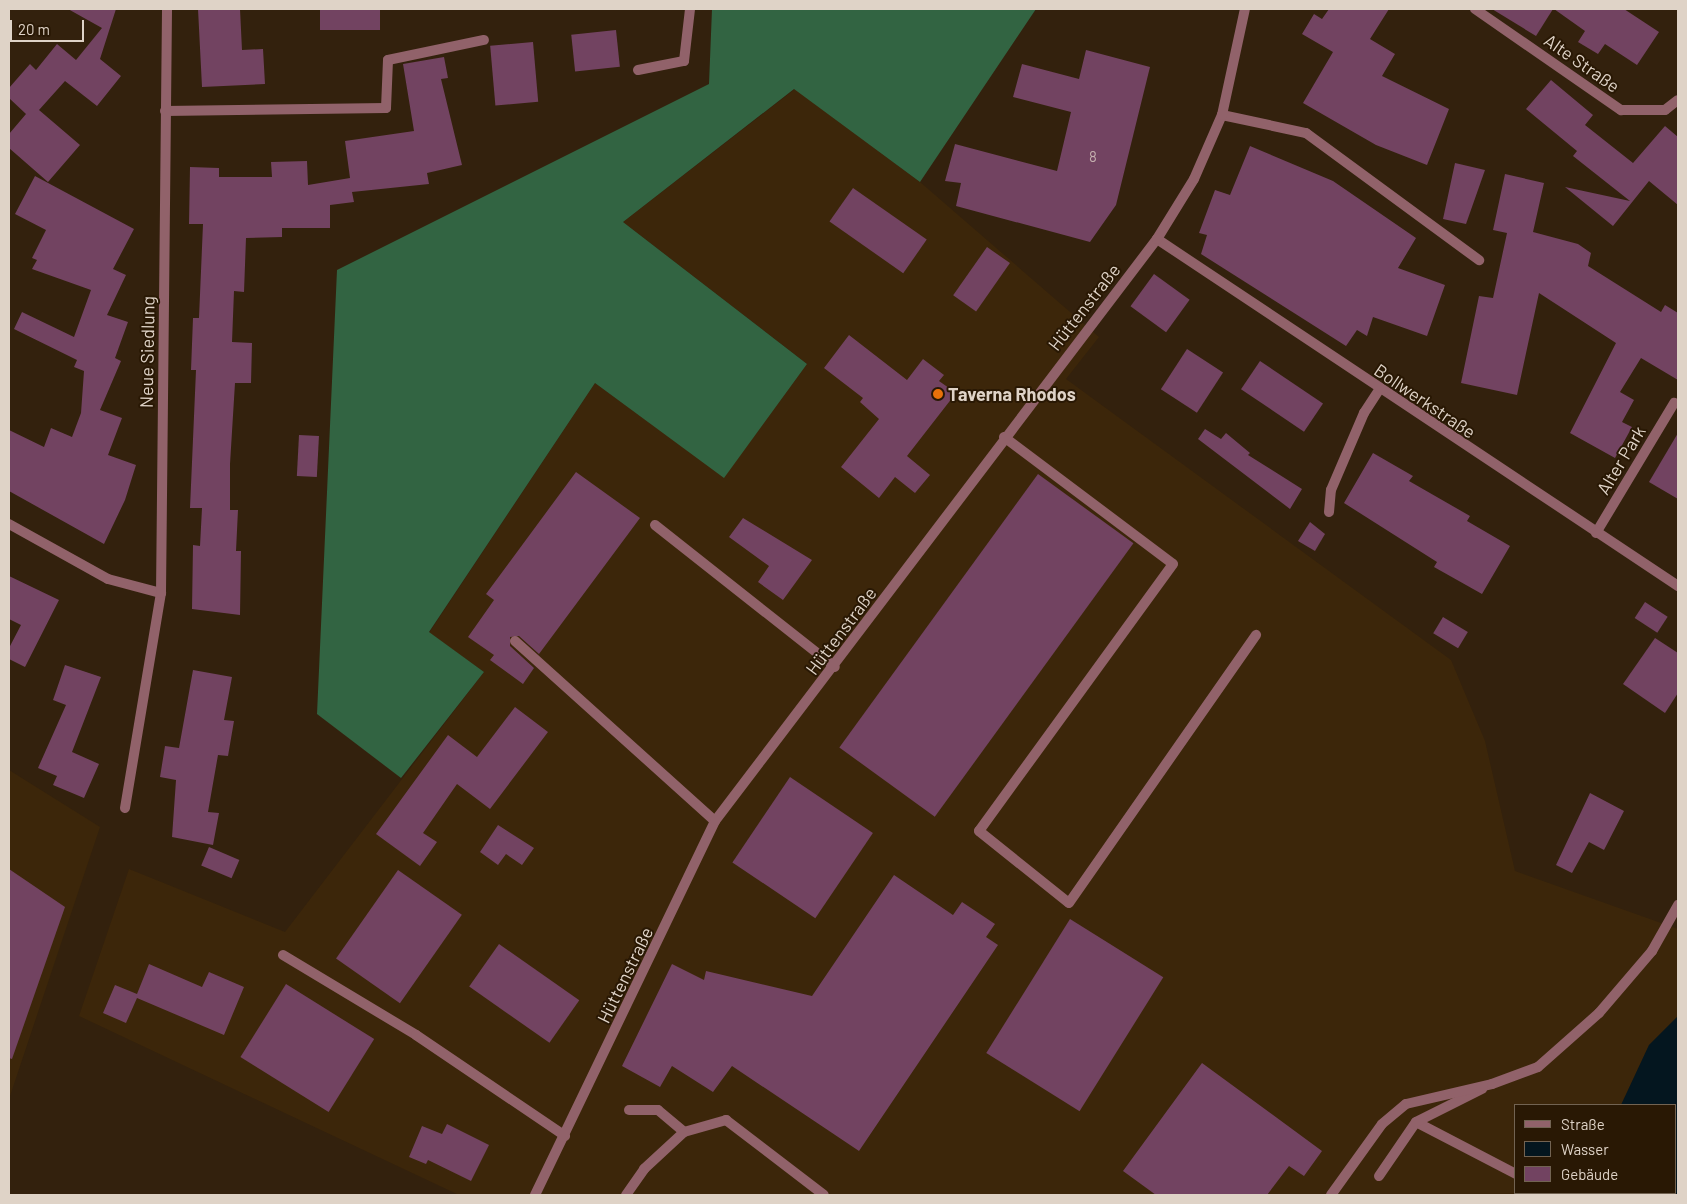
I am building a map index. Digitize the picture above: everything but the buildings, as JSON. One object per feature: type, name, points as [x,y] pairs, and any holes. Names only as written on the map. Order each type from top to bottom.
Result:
[{"type":"street","name":"Neue Siedlung","points":[[125,808],[161,593],[167,9]]},
{"type":"street","points":[[638,70],[684,60],[690,9]]},
{"type":"street","name":"Hüttenstraße","points":[[534,1195],[565,1136],[715,821],[835,667],[1004,437],[1157,239],[1194,180],[1222,116],[1245,9]]},
{"type":"street","name":"Alte Straße","points":[[1475,9],[1621,110],[1665,110],[1678,100]]},
{"type":"street","points":[[165,111],[386,108],[388,60],[484,40]]},
{"type":"street","points":[[1222,116],[1306,133],[1479,260]]},
{"type":"street","name":"Bollwerkstraße","points":[[1157,239],[1379,390],[1678,586]]},
{"type":"street","points":[[1329,512],[1331,490],[1364,413],[1379,390]]},
{"type":"street","name":"Alter Park","points":[[1596,533],[1674,403]]},
{"type":"street","points":[[1004,437],[1173,564],[979,832],[1069,902],[1256,635]]},
{"type":"street","points":[[9,524],[108,579],[161,593]]},
{"type":"street","points":[[655,524],[835,667]]},
{"type":"street","points":[[515,641],[715,821]]},
{"type":"street","points":[[1378,1176],[1416,1122],[1492,1084],[1538,1067],[1599,1013],[1652,951],[1678,905]]},
{"type":"street","points":[[282,955],[416,1035],[565,1136]]},
{"type":"street","points":[[1331,1195],[1382,1124],[1406,1104],[1492,1084]]},
{"type":"street","points":[[629,1110],[658,1110],[684,1132]]},
{"type":"street","points":[[626,1195],[644,1169],[684,1132],[726,1120],[824,1195]]},
{"type":"street","points":[[1416,1122],[1514,1173]]},
{"type":"shaded area","points":[[795,89],[920,182],[1099,337],[1066,379],[1451,660],[1485,741],[1515,871],[1678,929],[1678,1016],[1649,1045],[1621,1104],[1514,1104],[1514,1194],[1579,1195],[459,1195],[79,1016],[129,869],[285,932],[484,672],[429,633],[595,383],[724,477],[807,364],[623,222]]},
{"type":"shaded area","points":[[9,770],[100,827],[9,1099]]},
{"type":"green space","points":[[712,9],[1036,9],[920,182],[794,89],[623,222],[807,364],[724,478],[595,383],[429,632],[484,672],[401,778],[317,714],[337,270],[709,84]]},
{"type":"water","points":[[1678,1016],[1678,1195],[1579,1195],[1677,1194],[1677,1104],[1621,1104],[1649,1045]]},
{"type":"place","name":"Taverna Rhodos","points":[[938,394]]}]
